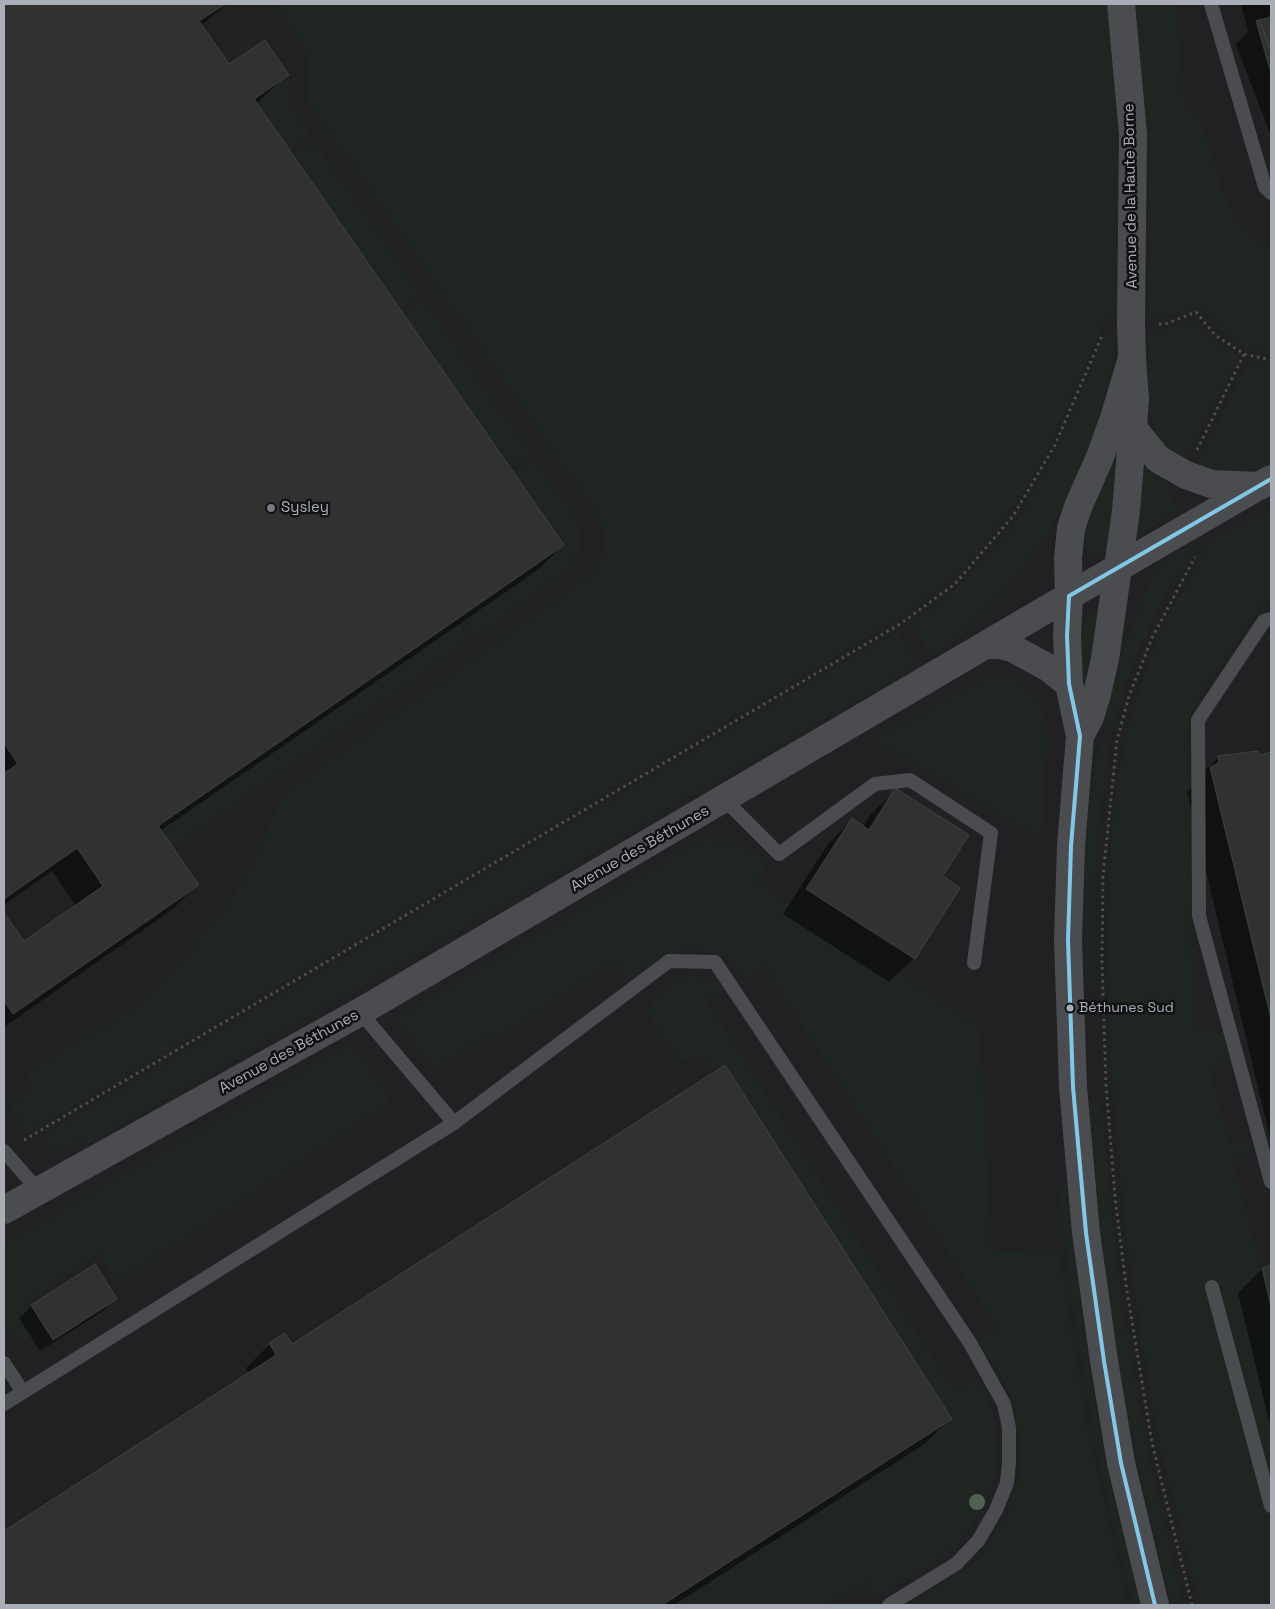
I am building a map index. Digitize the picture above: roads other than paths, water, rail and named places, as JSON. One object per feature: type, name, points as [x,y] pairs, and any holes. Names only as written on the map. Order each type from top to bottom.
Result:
[{"type":"street","name":"Avenue de la Haute Borne","points":[[1080,736],[1090,718],[1105,659],[1127,502],[1135,399],[1132,358],[1133,134],[1121,4]]},
{"type":"street","name":"Avenue de la Haute Borne","points":[[1132,358],[1114,418],[1071,528],[1068,558],[1067,636],[1069,684],[1080,736],[1071,846],[1068,940],[1073,1087],[1086,1233],[1121,1463],[1155,1605]]},
{"type":"street","points":[[1133,428],[1158,459],[1186,475],[1211,484],[1265,483]]},
{"type":"street","name":"Avenue des Béthunes","points":[[4,1210],[360,1012],[1265,483]]},
{"type":"street","points":[[986,645],[1000,645],[1012,648],[1049,668],[1069,684]]},
{"type":"lane","points":[[1211,4],[1265,187],[1271,193]]},
{"type":"lane","points":[[1271,619],[1264,620],[1198,720],[1199,916],[1271,1182]]},
{"type":"lane","points":[[724,799],[779,854],[875,784],[910,780],[983,827],[991,833],[974,963]]},
{"type":"lane","points":[[4,1404],[454,1123],[669,961],[715,962],[970,1343],[1004,1404],[1009,1428],[1009,1462],[1007,1483],[996,1510],[978,1541],[956,1564],[890,1605]]},
{"type":"lane","points":[[360,1012],[454,1123]]},
{"type":"lane","points":[[4,1151],[39,1191]]},
{"type":"lane","points":[[1212,1287],[1271,1506]]},
{"type":"lane","points":[[4,1363],[22,1392]]},
{"type":"place","name":"Sysley","points":[[271,508]]},
{"type":"place","name":"Béthunes Sud","points":[[1070,1008]]}]
